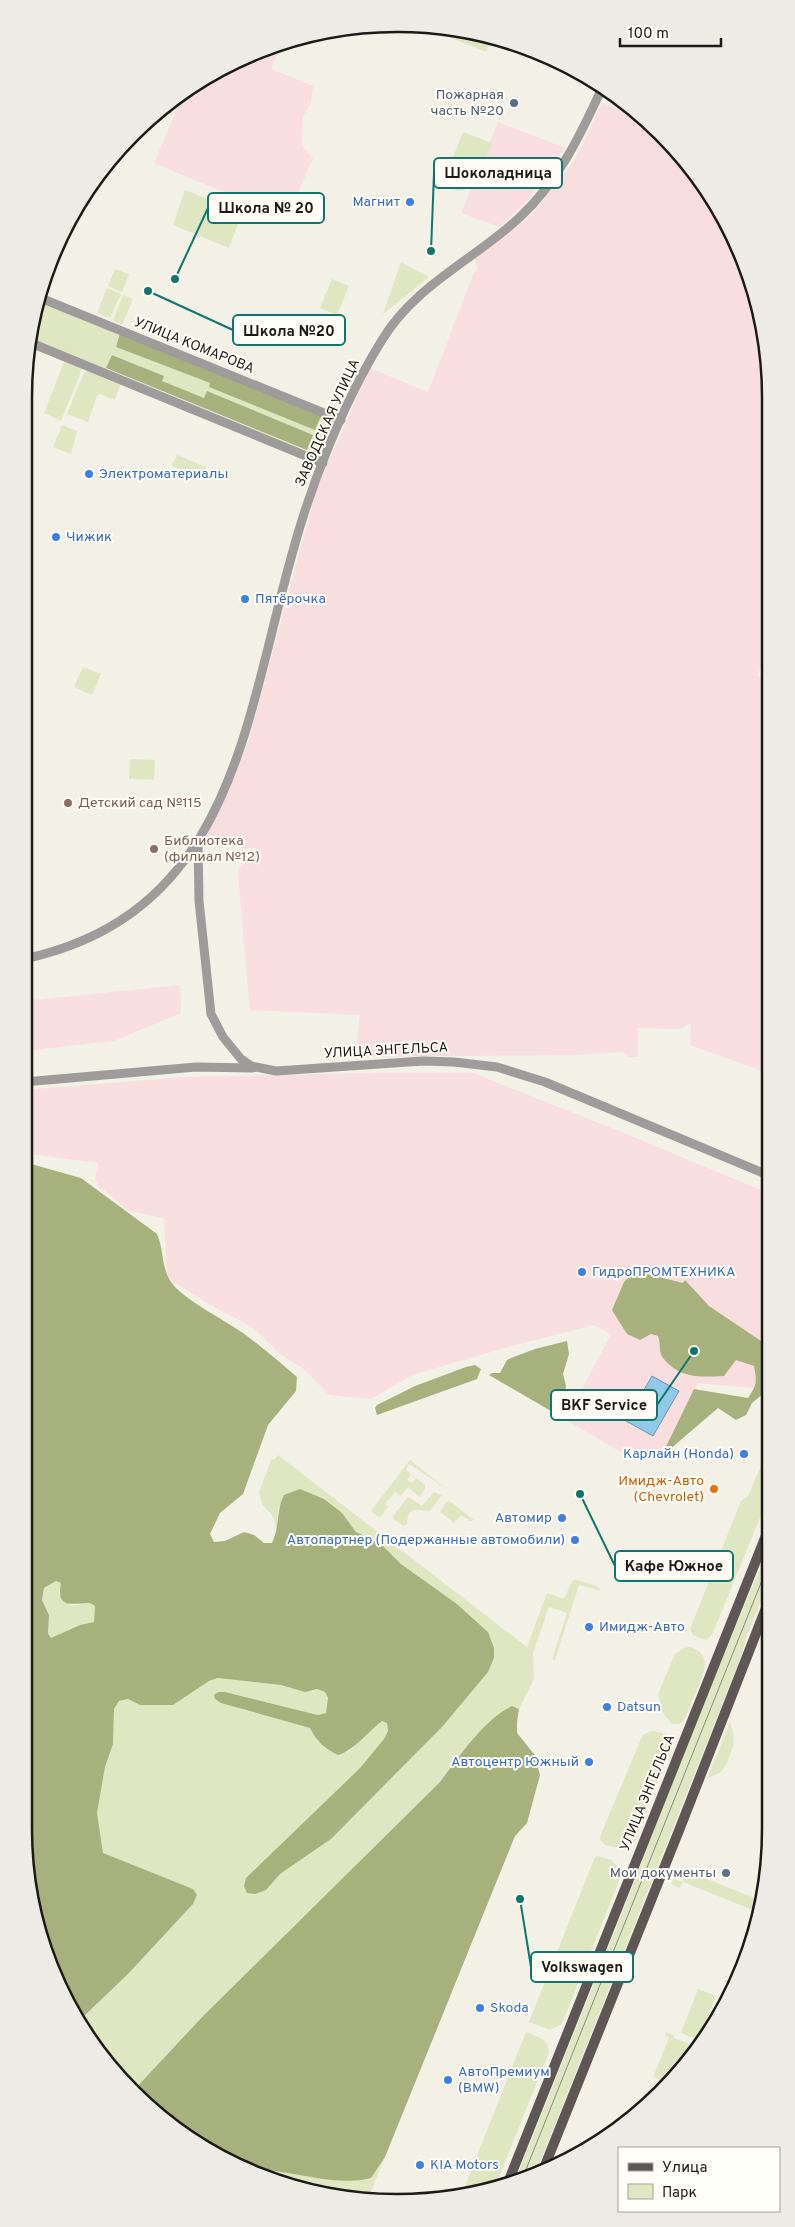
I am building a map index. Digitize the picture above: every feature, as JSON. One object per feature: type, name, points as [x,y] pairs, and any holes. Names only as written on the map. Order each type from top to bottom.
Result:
[{"type":"main road","name":"УЛИЦА ЭНГЕЛЬСА","points":[[510,2176],[762,1545]]},
{"type":"main road","points":[[756,1559],[762,1550]]},
{"type":"main road","points":[[546,2163],[762,1618]]},
{"type":"street","name":"ЗАВОДСКАЯ УЛИЦА","points":[[32,957],[70,947],[108,929],[139,909],[177,870],[198,841],[221,796],[247,728],[271,640],[290,558],[323,463],[369,362],[397,318],[432,284],[508,227],[530,207],[552,181],[571,152],[599,94]]},
{"type":"street","name":"УЛИЦА КОМАРОВА","points":[[46,300],[341,420]]},
{"type":"street","points":[[37,345],[323,463]]},
{"type":"street","name":"ЗАВОДСКАЯ УЛИЦА","points":[[198,841],[198,873]]},
{"type":"street","name":"УЛИЦА ЭНГЕЛЬСА","points":[[198,873],[198,902],[211,1014],[218,1030],[232,1049],[248,1064],[276,1071],[423,1061],[454,1062],[497,1067],[545,1082],[762,1173]]},
{"type":"street","points":[[32,1081],[196,1067],[258,1068]]},
{"type":"shaded area","points":[[278,53],[271,69],[313,86],[311,102],[303,117],[302,146],[313,158],[295,200],[299,208],[293,221],[154,163],[179,105],[215,81],[236,70]]},
{"type":"shaded area","points":[[602,103],[625,112],[656,139],[687,175],[714,215],[735,258],[750,303],[755,326],[762,374],[762,665],[757,676],[762,678],[762,1071],[690,1045],[691,1023],[681,1029],[638,1028],[638,1057],[629,1057],[622,1052],[574,1055],[355,1057],[360,1015],[250,1010],[238,875],[240,868],[257,848],[243,848],[205,839],[249,740],[317,488],[370,368],[428,392],[473,275],[477,270],[475,259],[533,213],[569,168],[579,152]]},
{"type":"shaded area","points":[[498,122],[565,148],[529,199],[499,227],[461,213]]},
{"type":"shaded area","points":[[180,985],[181,1013],[114,1041],[32,1050],[32,1000]]},
{"type":"shaded area","points":[[473,1073],[762,1191],[762,1389],[698,1383],[661,1457],[619,1451],[566,1420],[611,1334],[594,1325],[515,1345],[412,1375],[371,1399],[329,1395],[305,1370],[280,1354],[252,1327],[214,1307],[172,1281],[167,1274],[164,1218],[129,1211],[99,1186],[95,1180],[98,1163],[32,1154],[32,1089],[186,1077]]},
{"type":"green space","points":[[447,36],[486,44],[489,45],[486,52]]},
{"type":"green space","points":[[463,132],[492,143],[475,187],[458,191],[442,185]]},
{"type":"green space","points":[[185,190],[242,213],[229,248],[173,225]]},
{"type":"green space","points":[[401,262],[429,277],[383,314]]},
{"type":"green space","points":[[115,269],[129,274],[122,292],[108,286]]},
{"type":"green space","points":[[332,279],[349,286],[337,315],[320,308]]},
{"type":"green space","points":[[107,288],[121,294],[110,318],[97,313]]},
{"type":"green space","points":[[123,295],[133,299],[122,325],[113,321]]},
{"type":"green space","points":[[45,304],[322,414],[330,421],[333,428],[325,449],[314,455],[37,343]],"holes":[[[117,345],[321,414],[209,387],[210,383],[116,347]],[[113,355],[163,376],[162,381],[204,399],[207,392],[313,435],[307,450],[106,369]]]},
{"type":"green space","points":[[120,333],[322,414],[315,430],[209,387],[210,383],[116,347]]},
{"type":"green space","points":[[112,355],[164,376],[162,381],[204,398],[207,391],[313,435],[307,450],[106,368]]},
{"type":"green space","points":[[64,362],[82,369],[61,421],[44,413]]},
{"type":"green space","points":[[87,371],[120,385],[115,400],[100,394],[97,396],[88,422],[67,414],[84,373]]},
{"type":"green space","points":[[62,425],[77,431],[71,454],[53,447]]},
{"type":"green space","points":[[177,455],[206,467],[202,479],[172,466]]},
{"type":"green space","points":[[83,667],[101,674],[92,695],[74,687]]},
{"type":"green space","points":[[130,759],[155,760],[154,780],[129,779]]},
{"type":"green space","points":[[32,1164],[81,1178],[157,1234],[168,1276],[176,1288],[194,1302],[243,1333],[297,1377],[296,1391],[268,1425],[243,1494],[220,1513],[210,1534],[214,1542],[225,1541],[244,1532],[254,1535],[264,1543],[272,1543],[284,1495],[300,1489],[324,1499],[342,1513],[356,1532],[380,1543],[401,1564],[457,1604],[488,1632],[494,1648],[494,1658],[488,1672],[442,1727],[331,1839],[280,1874],[266,1890],[255,1894],[247,1893],[244,1886],[246,1878],[360,1768],[384,1739],[388,1731],[387,1723],[382,1721],[355,1746],[338,1755],[321,1744],[310,1728],[221,1703],[215,1699],[214,1695],[218,1692],[225,1692],[318,1715],[326,1713],[328,1698],[325,1692],[317,1689],[305,1692],[281,1685],[218,1678],[209,1681],[173,1705],[140,1705],[128,1699],[119,1701],[114,1709],[113,1744],[105,1767],[97,1813],[103,1853],[193,1889],[197,1895],[193,1904],[128,1974],[84,2016],[70,1991],[52,1947],[40,1901],[33,1853]],"holes":[[[56,1581],[61,1583],[61,1598],[67,1603],[90,1603],[95,1606],[94,1622],[80,1625],[51,1638],[48,1634],[49,1615],[42,1600],[44,1588]]]},
{"type":"green space","points":[[635,1271],[683,1283],[685,1280],[709,1306],[762,1342],[762,1395],[752,1403],[746,1415],[736,1420],[718,1408],[661,1457],[694,1389],[748,1398],[756,1383],[754,1366],[736,1360],[724,1376],[691,1375],[676,1370],[663,1358],[658,1336],[651,1334],[640,1340],[627,1334],[612,1310],[624,1282]]},
{"type":"green space","points":[[567,1341],[569,1354],[563,1374],[566,1386],[564,1401],[568,1413],[567,1417],[563,1418],[489,1375],[500,1373],[507,1360],[511,1358],[535,1349]]},
{"type":"green space","points":[[475,1365],[481,1369],[477,1379],[377,1415],[375,1408],[377,1405],[415,1386]]},
{"type":"green space","points":[[278,1455],[527,1647],[547,1593],[564,1599],[572,1581],[575,1579],[599,1587],[601,1591],[579,1585],[555,1660],[552,1659],[567,1613],[549,1607],[533,1653],[534,1679],[519,1709],[512,1706],[482,1729],[440,1782],[204,2015],[137,2086],[108,2052],[84,2016],[128,1974],[193,1904],[197,1895],[193,1889],[103,1854],[97,1813],[105,1767],[113,1744],[114,1709],[119,1701],[128,1699],[140,1705],[173,1705],[209,1681],[218,1678],[281,1685],[305,1692],[317,1689],[325,1692],[328,1698],[326,1713],[318,1715],[225,1692],[222,1703],[310,1728],[317,1741],[348,1753],[365,1734],[382,1721],[387,1723],[388,1731],[384,1739],[360,1768],[246,1878],[266,1890],[280,1874],[331,1839],[442,1727],[488,1631],[457,1604],[401,1564],[380,1543],[356,1532],[342,1513],[278,1507],[277,1531],[272,1515],[262,1504],[259,1493],[271,1460],[275,1459]]},
{"type":"green space","points":[[410,1460],[447,1489],[409,1464],[406,1470],[411,1474],[407,1480],[412,1483],[416,1478],[425,1485],[425,1489],[420,1497],[408,1487],[401,1496],[395,1492],[385,1504],[388,1507],[380,1518],[371,1511]]},
{"type":"green space","points":[[762,1463],[762,1513],[714,1630],[710,1637],[705,1640],[693,1635],[690,1629],[741,1501],[748,1496]]},
{"type":"green space","points":[[434,1492],[442,1495],[430,1511],[411,1511],[407,1524],[404,1526],[394,1520],[393,1516],[408,1497],[422,1506]]},
{"type":"green space","points":[[449,1501],[474,1520],[470,1521],[461,1515],[454,1523],[440,1512],[446,1502]]},
{"type":"green space","points":[[762,1564],[762,1598],[746,1638],[741,1657],[538,2166],[518,2174],[642,1863],[681,1758]]},
{"type":"green space","points":[[56,1581],[62,1583],[59,1593],[70,1606],[90,1603],[95,1606],[94,1622],[80,1625],[51,1638],[48,1634],[49,1615],[42,1600],[44,1588]]},
{"type":"green space","points":[[689,1647],[702,1655],[705,1668],[683,1722],[672,1724],[663,1713],[658,1694],[675,1654]]},
{"type":"green space","points":[[512,1706],[519,1709],[517,1733],[534,1754],[540,1775],[527,1823],[515,1836],[385,2157],[371,2178],[344,2181],[258,2167],[215,2146],[195,2133],[175,2119],[139,2088],[137,2086],[204,2015],[440,1782],[482,1729]]},
{"type":"green space","points":[[730,1722],[734,1744],[727,1763],[721,1772],[707,1779]]},
{"type":"green space","points":[[651,1731],[664,1734],[669,1738],[671,1744],[637,1837],[634,1843],[624,1849],[605,1845],[600,1839],[601,1834],[641,1739],[643,1735]]},
{"type":"green space","points":[[598,1856],[612,1860],[618,1868],[619,1881],[562,2024],[550,2030],[529,2022],[595,1857]]},
{"type":"green space","points":[[687,1871],[755,1898],[753,1910],[683,1882],[680,1888],[671,1884],[674,1879],[682,1882]]},
{"type":"green space","points":[[698,1989],[716,1996],[704,2028],[696,2039],[681,2033]]},
{"type":"green space","points":[[526,2032],[538,2037],[545,2041],[549,2052],[498,2180],[464,2188]]},
{"type":"green space","points":[[665,2032],[674,2035],[673,2038],[692,2044],[662,2081],[653,2077],[669,2038]]},
{"type":"green space","points":[[385,2157],[370,2194],[303,2182],[257,2167],[371,2178]]},
{"type":"water","points":[[652,1376],[679,1391],[653,1436],[626,1421]]},
{"type":"tram line","points":[[525,2171],[762,1580]]},
{"type":"place","name":"Пожарная часть №20","points":[[514,103]]},
{"type":"place","name":"Магнит","points":[[410,202]]},
{"type":"place","name":"Шоколадница","points":[[431,251]]},
{"type":"place","name":"Школа № 20","points":[[175,279]]},
{"type":"place","name":"Школа №20","points":[[148,291]]},
{"type":"place","name":"Электроматериалы","points":[[89,474]]},
{"type":"place","name":"Чижик","points":[[56,537]]},
{"type":"place","name":"Пятёрочка","points":[[245,599]]},
{"type":"place","name":"Детский сад №115","points":[[68,803]]},
{"type":"place","name":"Библиотека (филиал №12)","points":[[154,849]]},
{"type":"place","name":"ГидроПРОМТЕХНИКА","points":[[582,1272]]},
{"type":"place","name":"BKF Service","points":[[694,1351]]},
{"type":"place","name":"Карлайн (Honda)","points":[[744,1454]]},
{"type":"place","name":"Имидж-Авто (Chevrolet)","points":[[714,1489]]},
{"type":"place","name":"Кафе Южное","points":[[580,1494]]},
{"type":"place","name":"Автомир","points":[[562,1518]]},
{"type":"place","name":"Автопартнер (Подержанные автомобили)","points":[[575,1540]]},
{"type":"place","name":"Имидж-Авто","points":[[589,1627]]},
{"type":"place","name":"Datsun","points":[[607,1707]]},
{"type":"place","name":"Автоцентр Южный","points":[[589,1762]]},
{"type":"place","name":"Мои документы","points":[[726,1873]]},
{"type":"place","name":"Volkswagen","points":[[520,1899]]},
{"type":"place","name":"Skoda","points":[[480,2008]]},
{"type":"place","name":"АвтоПремиум (BMW)","points":[[448,2080]]},
{"type":"place","name":"KIA Motors","points":[[420,2165]]}]
